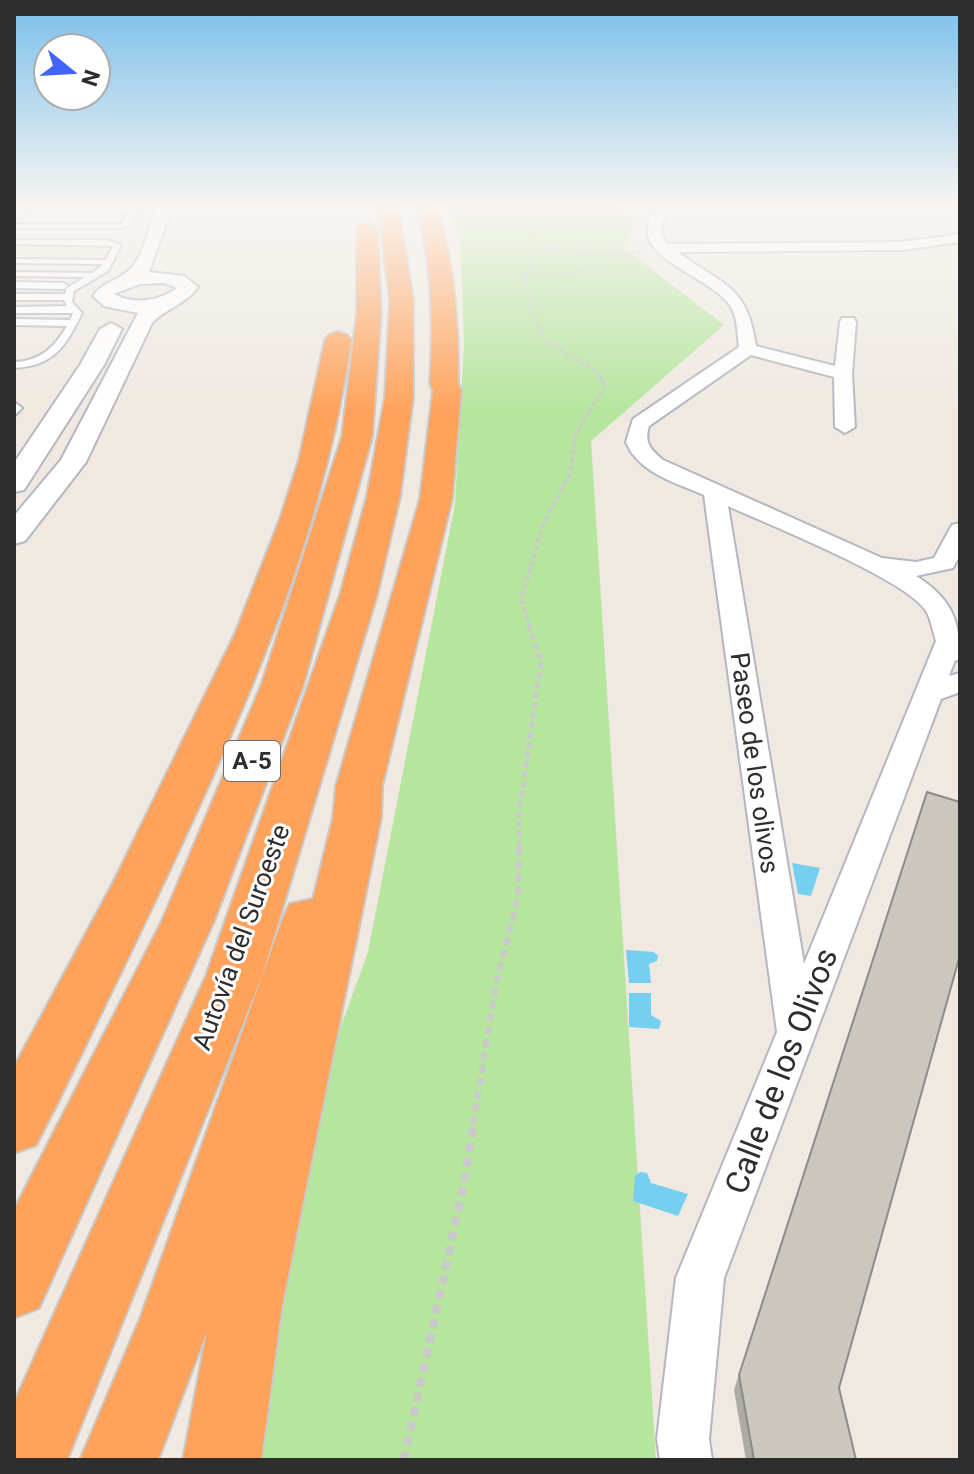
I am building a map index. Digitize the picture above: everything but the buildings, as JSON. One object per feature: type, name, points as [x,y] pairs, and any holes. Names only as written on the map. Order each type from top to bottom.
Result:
[{"type":"highway","points":[[14,1125],[120,923],[235,682],[287,550],[322,438],[332,388],[346,274]]},
{"type":"highway","name":"Autovía del Suroeste","points":[[14,1283],[188,921],[282,686],[357,437],[369,312],[369,274]]},
{"type":"highway","name":"Autovía del Suroeste","points":[[28,1460],[234,976],[255,900],[328,692],[382,509],[400,392],[402,314],[398,274]]},
{"type":"highway","points":[[222,1460],[247,1305],[357,818],[359,786],[436,499],[447,391],[444,383],[446,331],[442,274]]},
{"type":"highway","points":[[234,976],[280,902],[342,732],[423,480],[444,383]]},
{"type":"highway","points":[[119,1460],[174,1324],[342,817],[359,786]]},
{"type":"highway","points":[[14,1062],[56,989],[120,923]]},
{"type":"street","points":[[128,280],[135,274]]},
{"type":"street","points":[[154,274],[109,287],[103,296],[123,305],[159,303],[186,292],[185,283],[174,274]]},
{"type":"street","points":[[695,274],[728,292],[740,307],[748,349]]},
{"type":"street","points":[[14,535],[73,462],[142,321],[159,303]]},
{"type":"street","points":[[14,484],[92,365],[123,305]]},
{"type":"street","points":[[845,427],[843,374],[848,322]]},
{"type":"street","points":[[843,374],[748,349],[640,423],[634,437],[639,451],[655,465],[873,563],[911,584],[949,634]]},
{"type":"street","name":"Paseo de los olivos","points":[[715,493],[796,1033]]},
{"type":"street","name":"Calle de los Olivos","points":[[686,1460],[683,1439],[700,1278],[796,1033],[944,688],[949,634],[944,563],[960,530]]},
{"type":"street","points":[[873,563],[916,569],[944,563]]},
{"type":"lane","points":[[14,274],[96,276]]},
{"type":"lane","points":[[14,285],[75,286],[96,276]]},
{"type":"lane","points":[[67,297],[75,286]]},
{"type":"lane","points":[[14,297],[67,297]]},
{"type":"lane","points":[[14,365],[26,366],[49,358],[78,313],[67,297]]},
{"type":"lane","points":[[14,310],[74,309]]},
{"type":"lane","points":[[14,322],[73,323]]},
{"type":"lane","points":[[14,405],[17,408],[14,413]]},
{"type":"path","points":[[404,1460],[463,1188],[496,984],[518,897],[519,813],[541,663],[521,599],[543,525],[570,473],[575,436],[605,385],[597,372],[546,341],[528,304],[523,281],[527,274]]},
{"type":"path","points":[[526,277],[560,274]]},
{"type":"green space","points":[[461,274],[658,274],[724,325],[591,441],[656,1460],[184,1460],[368,952],[455,504],[464,345]]},
{"type":"water","points":[[792,863],[820,868],[811,896],[798,894]]},
{"type":"water","points":[[626,950],[654,952],[658,956],[657,961],[649,964],[651,983],[629,983]]},
{"type":"water","points":[[629,993],[651,993],[651,1015],[661,1021],[659,1029],[629,1027]]},
{"type":"water","points":[[640,1172],[647,1173],[651,1183],[688,1194],[678,1216],[633,1201],[635,1176]]}]
